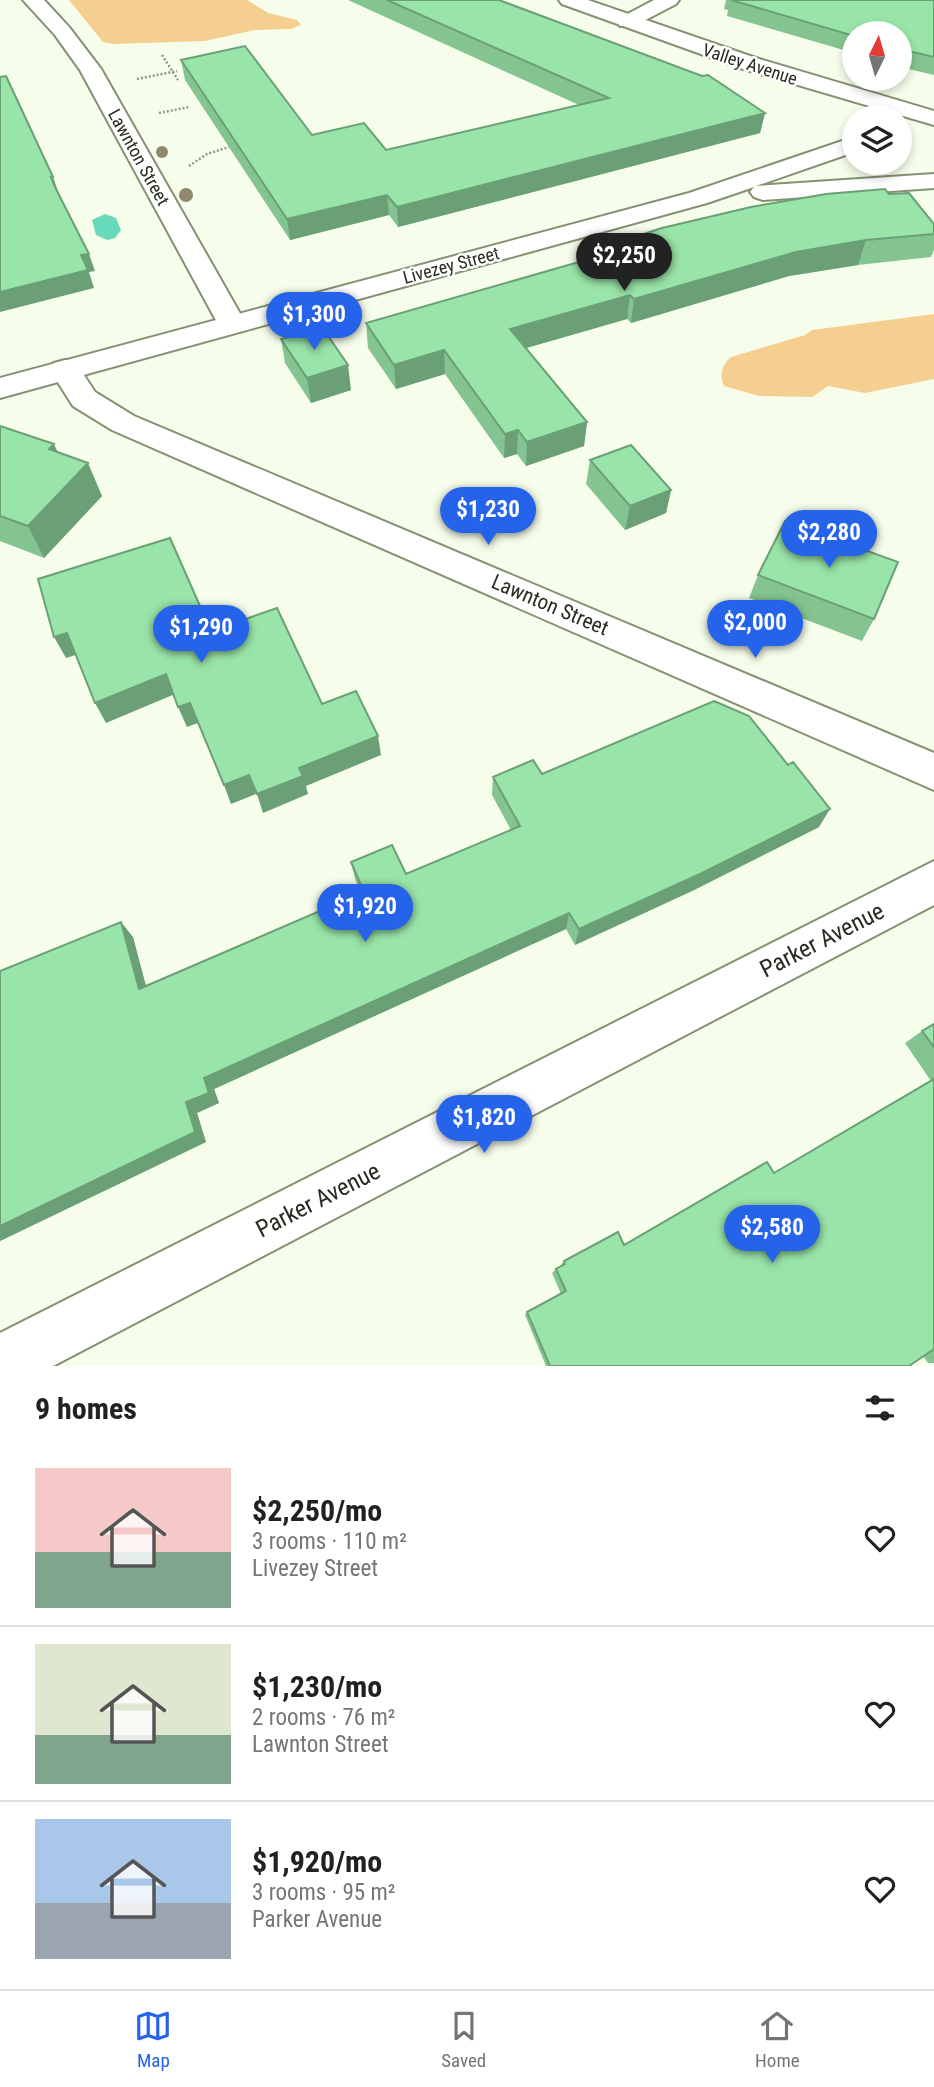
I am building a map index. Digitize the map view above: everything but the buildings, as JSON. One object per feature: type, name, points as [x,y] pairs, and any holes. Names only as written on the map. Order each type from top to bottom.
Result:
[{"type":"street","name":"Lawnton Street","points":[[33,0],[62,31],[91,71],[232,324]]},
{"type":"street","name":"Valley Avenue","points":[[569,0],[872,105]]},
{"type":"street","points":[[627,22],[669,0]]},
{"type":"street","name":"Valley Avenue","points":[[912,115],[934,118]]},
{"type":"street","name":"Livezey Street","points":[[0,388],[698,198],[842,148]]},
{"type":"street","name":"Livezey Street","points":[[698,198],[873,183],[934,181]]},
{"type":"street","name":"Lawnton Street","points":[[65,370],[84,399],[123,423],[934,772]]},
{"type":"street","name":"Parker Avenue","points":[[0,1363],[934,882]]},
{"type":"path","points":[[162,55],[178,80]]},
{"type":"path","points":[[137,79],[177,71]]},
{"type":"path","points":[[156,113],[189,107]]},
{"type":"path","points":[[186,169],[207,155],[229,147]]},
{"type":"shaded area","points":[[69,0],[247,0],[268,13],[297,20],[301,25],[291,29],[255,30],[205,41],[113,44],[103,42]]},
{"type":"shaded area","points":[[105,214],[116,218],[121,230],[115,238],[107,240],[96,235],[92,220]]},
{"type":"shaded area","points":[[934,314],[934,379],[865,393],[828,386],[812,397],[759,396],[724,386],[722,382],[722,370],[731,357],[805,335],[812,330]]}]
